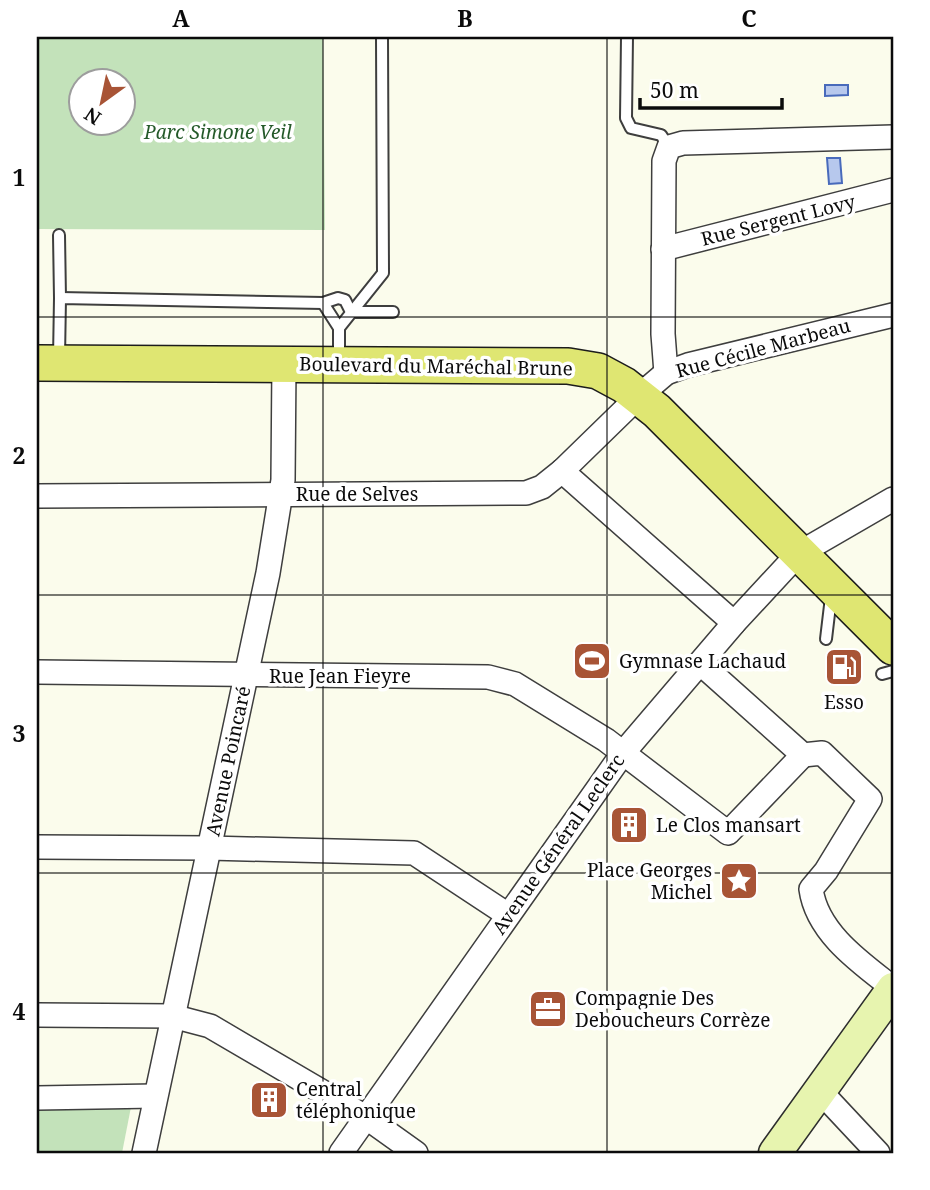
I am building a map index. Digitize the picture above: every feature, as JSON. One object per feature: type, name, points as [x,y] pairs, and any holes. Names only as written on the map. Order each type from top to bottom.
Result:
[{"type":"main road","name":"Boulevard du Maréchal Brune","points":[[48,364],[568,366],[598,370],[657,411],[832,587],[890,664]]},
{"type":"main road","points":[[775,1153],[893,988]]},
{"type":"street","points":[[666,373],[663,334],[664,161],[669,147],[683,143],[893,137]]},
{"type":"street","name":"Rue Sergent Lovy","points":[[663,249],[893,190]]},
{"type":"street","name":"Rue Cécile Marbeau","points":[[639,396],[666,373],[688,365],[893,315]]},
{"type":"street","name":"Avenue Poincaré","points":[[144,1153],[268,573],[283,480],[284,364]]},
{"type":"street","name":"Rue de Selves","points":[[37,496],[526,493],[542,487],[562,471],[639,396]]},
{"type":"street","points":[[562,471],[734,623]]},
{"type":"street","name":"Avenue Général Leclerc","points":[[341,1153],[623,752],[734,623],[798,554],[893,499]]},
{"type":"street","points":[[700,663],[803,755],[822,753],[870,799],[826,871],[811,890],[825,925],[852,957],[893,988]]},
{"type":"street","name":"Rue Jean Fieyre","points":[[37,672],[488,677],[515,684],[606,740],[728,833],[803,755]]},
{"type":"street","points":[[37,847],[414,852],[508,915]]},
{"type":"street","points":[[37,1016],[172,1016],[210,1026],[367,1118],[416,1153]]},
{"type":"street","points":[[819,1090],[878,1153]]},
{"type":"street","points":[[37,1098],[155,1097]]},
{"type":"lane","points":[[339,328],[383,273],[382,37]]},
{"type":"lane","points":[[627,37],[625,118],[631,128],[661,135],[669,147]]},
{"type":"lane","points":[[48,364],[60,298],[59,235]]},
{"type":"lane","points":[[60,298],[323,303],[338,298],[345,300],[351,312]]},
{"type":"lane","points":[[323,303],[339,328],[339,364]]},
{"type":"lane","points":[[351,312],[393,312]]},
{"type":"lane","points":[[826,639],[832,587]]},
{"type":"green space","name":"Parc Simone Veil","points":[[37,37],[323,37],[325,230],[37,229]]},
{"type":"green space","points":[[131,1107],[122,1153],[37,1153],[37,1108]]},
{"type":"water","points":[[825,85],[848,85],[848,95],[825,96]]},
{"type":"water","points":[[827,158],[840,158],[842,183],[829,184]]},
{"type":"place","name":"Gymnase Lachaud","points":[[592,661]]},
{"type":"place","name":"Esso","points":[[844,667]]},
{"type":"place","name":"Le Clos mansart","points":[[629,825]]},
{"type":"place","name":"Place Georges Michel","points":[[739,881]]},
{"type":"place","name":"Compagnie Des Deboucheurs Corrèze","points":[[548,1009]]},
{"type":"place","name":"Central téléphonique","points":[[269,1100]]}]
